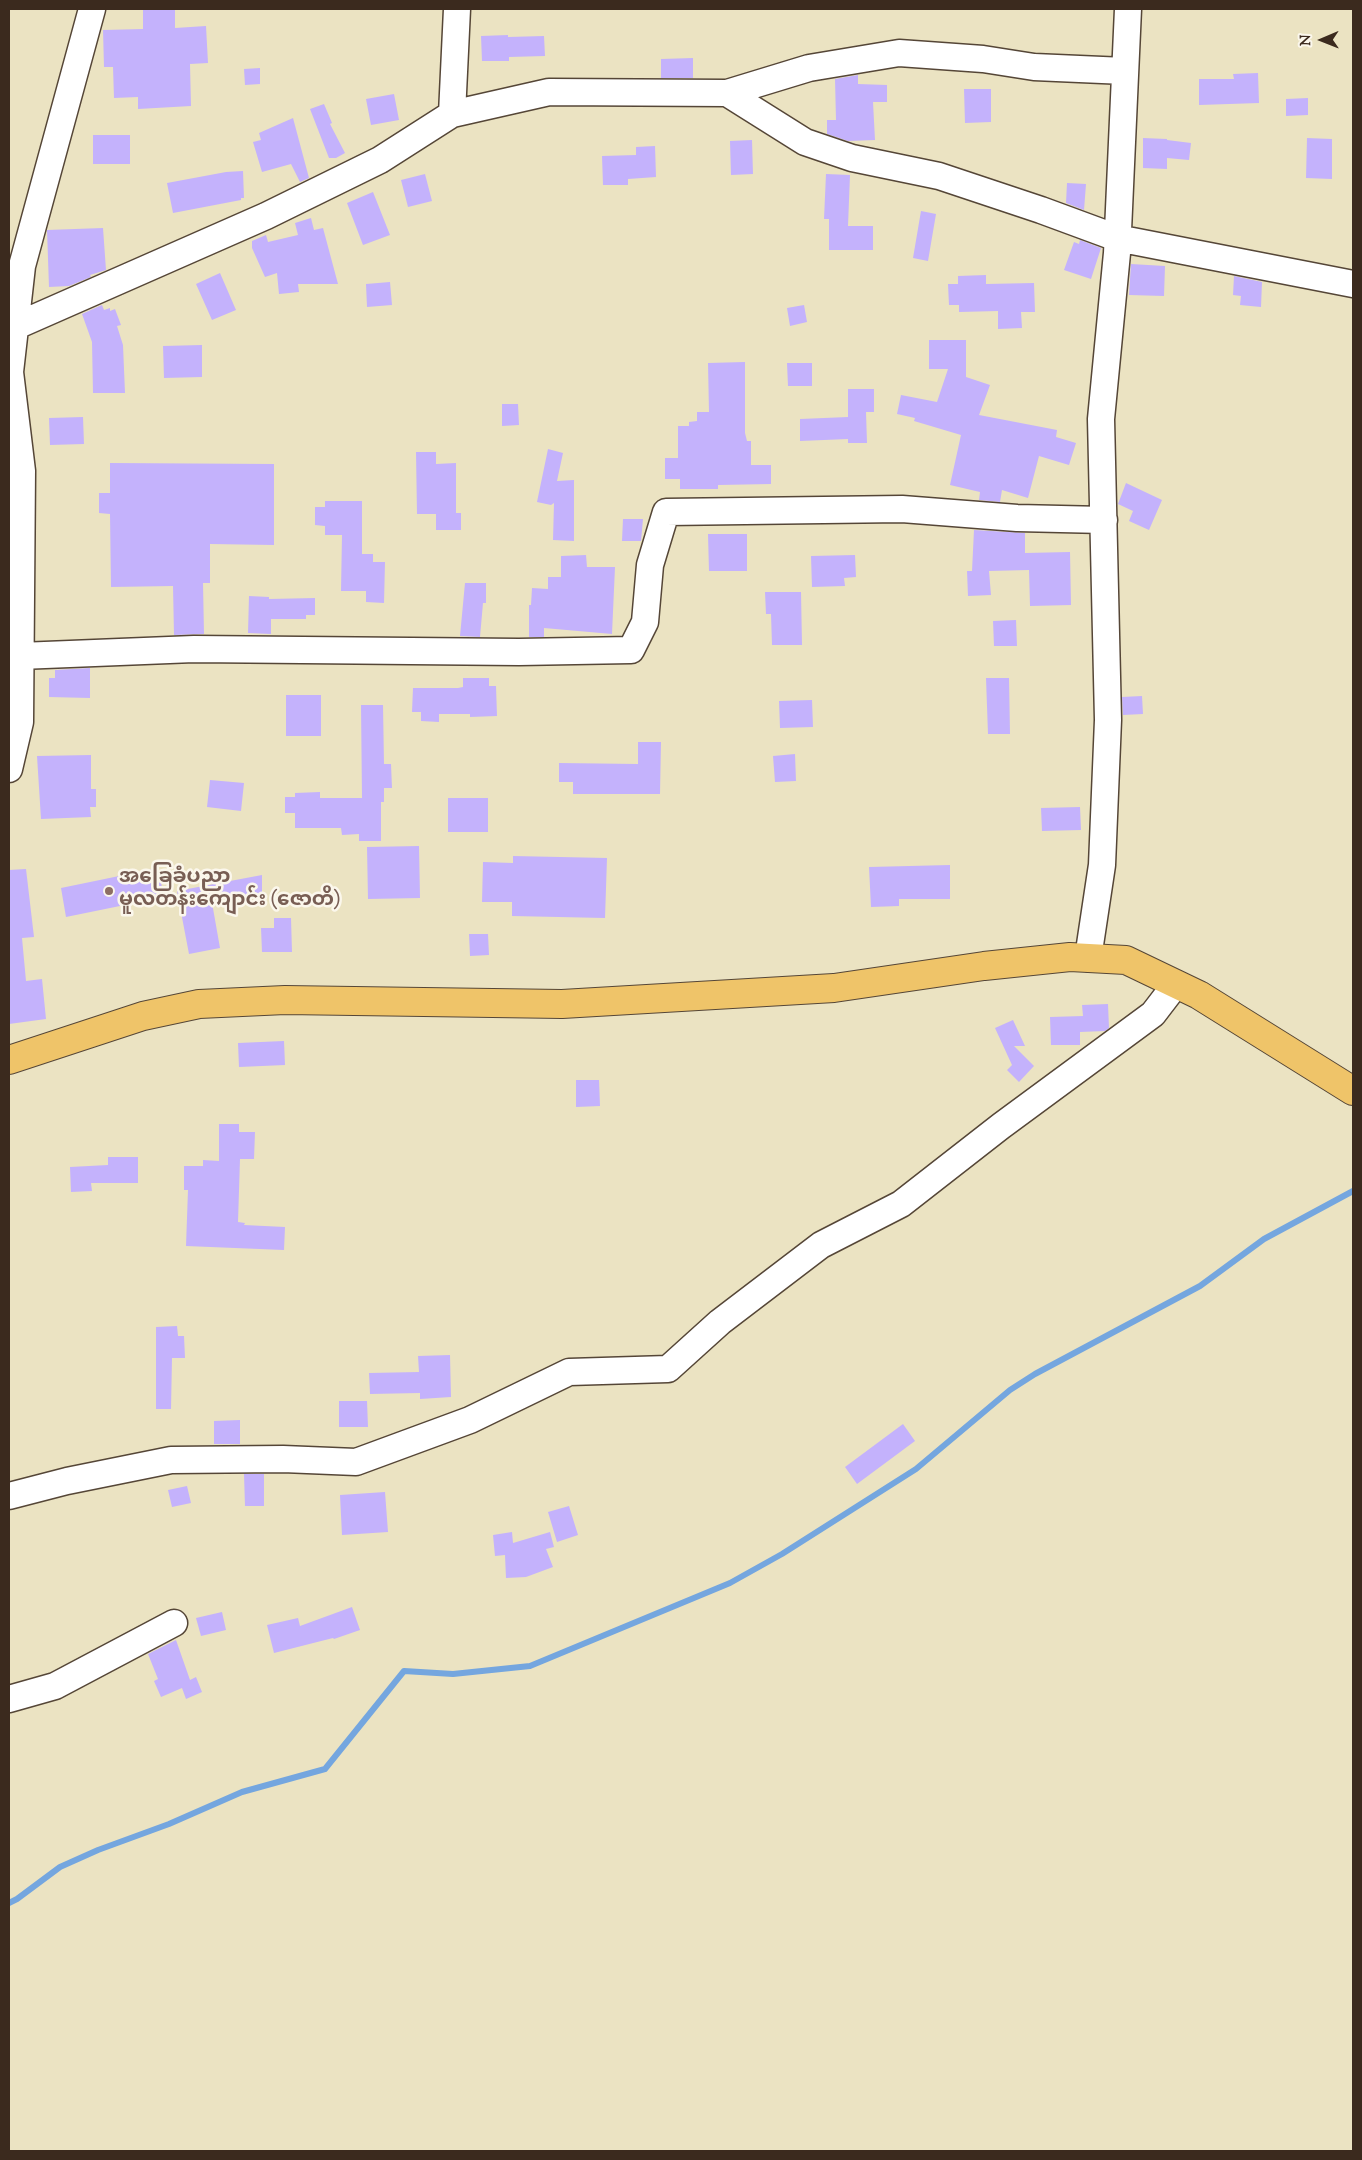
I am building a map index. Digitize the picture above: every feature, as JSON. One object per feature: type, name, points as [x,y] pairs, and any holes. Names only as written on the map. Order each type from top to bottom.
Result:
[{"type":"main road","points":[[9,1060],[143,1016],[199,1004],[284,1000],[582,1002],[834,988],[984,966],[1070,957],[1126,960],[1198,995],[1353,1091]]},
{"type":"street","points":[[9,769],[20,722],[22,471],[10,372],[22,266],[92,9]]},
{"type":"street","points":[[452,114],[457,9]]},
{"type":"street","points":[[1088,958],[1102,865],[1108,720],[1101,419],[1117,238],[1128,9]]},
{"type":"street","points":[[16,326],[266,216],[380,160],[452,114],[549,92],[727,92],[809,68],[899,53],[983,59],[1034,67],[1125,71]]},
{"type":"street","points":[[727,92],[805,142],[852,158],[939,176],[1117,238],[1353,284]]},
{"type":"street","points":[[20,656],[194,650],[631,650],[645,622],[650,565],[666,512],[902,509],[1017,518],[1104,520]]},
{"type":"street","points":[[9,1496],[67,1481],[171,1460],[283,1459],[356,1462],[470,1420],[569,1372],[668,1369],[720,1322],[821,1245],[901,1204],[1001,1126],[1153,1014],[1176,984]]},
{"type":"street","points":[[9,1699],[55,1686],[174,1623]]},
{"type":"building","points":[[143,9],[175,9],[175,28],[206,26],[208,63],[190,64],[191,106],[138,109],[138,97],[114,98],[113,67],[104,67],[103,30],[143,29]]},
{"type":"building","points":[[508,35],[508,37],[544,36],[545,56],[509,57],[509,61],[482,61],[481,36]]},
{"type":"building","points":[[693,58],[693,78],[661,78],[661,59]]},
{"type":"building","points":[[260,68],[260,84],[245,85],[244,69]]},
{"type":"building","points":[[1258,73],[1259,103],[1199,105],[1199,79],[1234,79],[1233,74]]},
{"type":"building","points":[[858,75],[858,84],[887,85],[887,102],[873,102],[875,140],[848,141],[827,134],[827,120],[836,120],[835,79]]},
{"type":"building","points":[[964,89],[991,89],[991,122],[965,123]]},
{"type":"building","points":[[394,94],[399,120],[371,125],[366,99]]},
{"type":"building","points":[[1308,98],[1308,115],[1286,116],[1286,99]]},
{"type":"building","points":[[324,104],[332,123],[330,124],[345,153],[336,158],[329,158],[310,109]]},
{"type":"building","points":[[293,118],[309,178],[300,182],[291,164],[262,172],[253,142],[261,140],[259,133]]},
{"type":"building","points":[[93,135],[130,135],[130,164],[93,164]]},
{"type":"building","points":[[1143,138],[1191,143],[1189,160],[1167,158],[1167,169],[1143,168]]},
{"type":"building","points":[[1307,138],[1332,139],[1332,179],[1306,178]]},
{"type":"building","points":[[752,140],[753,174],[731,175],[730,141]]},
{"type":"building","points":[[655,146],[656,177],[628,179],[628,185],[603,185],[602,156],[636,155],[636,147]]},
{"type":"building","points":[[243,171],[244,198],[241,198],[241,200],[173,213],[167,183],[226,172]]},
{"type":"building","points":[[425,174],[432,201],[408,207],[401,180]]},
{"type":"building","points":[[826,174],[850,175],[848,226],[873,226],[873,250],[829,250],[829,219],[824,219]]},
{"type":"building","points":[[1067,183],[1086,184],[1084,210],[1066,203]]},
{"type":"building","points":[[373,192],[390,235],[363,245],[347,203]]},
{"type":"building","points":[[921,211],[936,214],[928,261],[913,258]]},
{"type":"building","points":[[311,218],[314,230],[323,228],[338,284],[298,284],[299,292],[279,294],[277,273],[265,277],[252,248],[252,241],[266,235],[268,242],[298,235],[295,223]]},
{"type":"building","points":[[103,228],[106,270],[90,275],[91,277],[69,286],[49,287],[47,230]]},
{"type":"building","points":[[1080,240],[1101,248],[1091,279],[1064,270],[1074,242],[1079,244]]},
{"type":"building","points":[[1131,264],[1165,266],[1164,296],[1129,295]]},
{"type":"building","points":[[220,273],[236,310],[212,320],[196,284]]},
{"type":"building","points":[[986,275],[986,284],[1034,283],[1035,312],[1021,312],[1022,328],[998,329],[998,311],[959,312],[959,305],[949,305],[948,284],[958,284],[958,276]]},
{"type":"building","points":[[1234,276],[1262,282],[1261,307],[1240,305],[1241,296],[1233,295]]},
{"type":"building","points":[[390,282],[392,305],[367,307],[366,284]]},
{"type":"building","points":[[102,305],[104,310],[110,308],[110,311],[115,309],[121,325],[117,326],[123,345],[125,393],[93,393],[92,342],[82,314]]},
{"type":"building","points":[[804,305],[807,322],[790,326],[787,308]]},
{"type":"building","points":[[929,340],[966,340],[966,377],[990,385],[979,415],[1057,430],[1056,437],[1076,443],[1069,465],[1039,456],[1028,498],[1002,490],[1000,502],[979,500],[980,492],[950,485],[961,435],[914,421],[915,418],[897,414],[901,395],[937,402],[948,369],[929,369]]},
{"type":"building","points":[[202,345],[202,377],[164,378],[163,346]]},
{"type":"building","points":[[745,362],[745,433],[747,441],[751,441],[751,465],[771,465],[771,484],[718,485],[718,489],[680,489],[680,479],[665,479],[665,458],[678,458],[678,426],[689,426],[689,422],[697,421],[697,412],[709,412],[708,363]]},
{"type":"building","points":[[787,363],[812,363],[812,386],[788,386]]},
{"type":"building","points":[[848,389],[874,389],[874,412],[866,412],[867,443],[848,443],[848,439],[800,441],[800,419],[848,417]]},
{"type":"building","points":[[502,404],[518,404],[519,425],[502,426]]},
{"type":"building","points":[[83,417],[84,444],[50,445],[49,418]]},
{"type":"building","points":[[548,449],[563,453],[557,481],[574,480],[574,541],[553,540],[554,503],[551,505],[537,502]]},
{"type":"building","points":[[416,452],[436,452],[436,464],[456,463],[456,513],[461,513],[461,530],[436,530],[436,514],[417,514]]},
{"type":"building","points":[[110,463],[274,464],[274,545],[210,544],[210,583],[203,583],[204,634],[174,635],[173,586],[111,587],[110,514],[99,513],[99,493],[110,493]]},
{"type":"building","points":[[1126,483],[1162,500],[1149,530],[1129,521],[1133,511],[1118,504]]},
{"type":"building","points":[[325,501],[362,501],[362,554],[373,554],[373,562],[385,562],[384,603],[366,602],[366,591],[341,591],[342,535],[325,535],[325,526],[315,525],[315,507],[325,507]]},
{"type":"building","points":[[623,519],[643,519],[641,541],[622,541]]},
{"type":"building","points":[[974,530],[1025,533],[1025,553],[1070,552],[1071,605],[1030,606],[1029,570],[989,571],[991,595],[968,596],[967,571],[972,571]]},
{"type":"building","points":[[708,534],[747,534],[747,571],[709,571]]},
{"type":"building","points":[[586,555],[587,567],[615,567],[612,634],[544,628],[544,637],[529,637],[529,605],[531,605],[532,588],[548,589],[548,577],[561,577],[561,556]]},
{"type":"building","points":[[855,555],[856,577],[844,578],[845,586],[812,587],[811,556]]},
{"type":"building","points":[[465,583],[486,583],[486,603],[483,603],[480,637],[460,636]]},
{"type":"building","points":[[765,592],[801,592],[802,645],[772,645],[771,614],[766,614]]},
{"type":"building","points":[[249,596],[269,597],[269,599],[315,598],[315,615],[306,615],[306,619],[271,619],[271,634],[248,633]]},
{"type":"building","points":[[1016,620],[1017,646],[994,646],[993,621]]},
{"type":"building","points":[[90,668],[90,698],[49,697],[49,678],[55,678],[55,670]]},
{"type":"building","points":[[463,678],[489,678],[489,686],[496,686],[497,716],[470,717],[470,714],[439,714],[439,722],[421,721],[421,712],[412,712],[413,688],[463,687]]},
{"type":"building","points":[[986,678],[1009,678],[1010,734],[988,734]]},
{"type":"building","points":[[286,695],[321,695],[321,736],[286,736]]},
{"type":"building","points":[[1142,696],[1143,714],[1123,715],[1122,697]]},
{"type":"building","points":[[812,700],[813,727],[780,728],[779,701]]},
{"type":"building","points":[[361,705],[383,705],[384,764],[391,764],[392,788],[384,788],[384,802],[381,802],[381,841],[359,841],[359,834],[342,835],[341,828],[295,828],[295,813],[285,813],[285,797],[295,797],[295,793],[320,792],[320,798],[362,798]]},
{"type":"building","points":[[638,742],[661,742],[660,794],[573,794],[573,782],[559,782],[559,763],[638,764]]},
{"type":"building","points":[[795,754],[796,781],[775,782],[773,756]]},
{"type":"building","points":[[91,755],[91,789],[96,789],[96,807],[90,807],[91,817],[41,819],[37,756]]},
{"type":"building","points":[[210,780],[244,783],[241,811],[207,807]]},
{"type":"building","points":[[448,798],[488,798],[488,832],[448,832]]},
{"type":"building","points":[[1080,807],[1081,830],[1042,831],[1041,808]]},
{"type":"building","points":[[419,846],[420,898],[368,899],[367,847]]},
{"type":"building","points":[[513,856],[607,858],[605,918],[512,916],[512,902],[482,902],[483,862],[513,863]]},
{"type":"building","points":[[950,865],[950,899],[899,899],[899,906],[871,907],[869,867]]},
{"type":"building","points":[[158,868],[164,897],[66,917],[61,888]]},
{"type":"building","points":[[26,869],[34,937],[22,938],[26,981],[42,979],[46,1019],[9,1024],[9,870]]},
{"type":"building","points":[[262,875],[262,895],[211,897],[220,948],[189,954],[177,891]]},
{"type":"building","points":[[274,918],[291,918],[292,952],[262,952],[261,928],[274,928]]},
{"type":"building","points":[[469,934],[488,934],[489,955],[470,956]]},
{"type":"building","points":[[1108,1004],[1109,1028],[1105,1031],[1080,1032],[1080,1045],[1051,1045],[1050,1017],[1083,1016],[1082,1005]]},
{"type":"building","points":[[1013,1020],[1025,1046],[1014,1046],[1034,1066],[1019,1082],[1007,1070],[1012,1065],[995,1028]]},
{"type":"building","points":[[284,1041],[285,1065],[239,1067],[238,1043]]},
{"type":"building","points":[[576,1080],[599,1080],[600,1106],[576,1107]]},
{"type":"building","points":[[219,1124],[239,1124],[239,1132],[255,1132],[254,1159],[240,1159],[238,1222],[245,1223],[244,1225],[285,1227],[284,1250],[186,1246],[188,1190],[184,1190],[184,1166],[203,1166],[203,1160],[219,1161]]},
{"type":"building","points":[[108,1157],[138,1157],[138,1183],[91,1183],[92,1191],[71,1192],[70,1167],[108,1165]]},
{"type":"building","points":[[177,1326],[178,1336],[184,1336],[185,1358],[172,1358],[171,1409],[156,1409],[156,1327]]},
{"type":"building","points":[[450,1355],[451,1397],[420,1399],[420,1393],[370,1394],[369,1373],[419,1372],[418,1356]]},
{"type":"building","points":[[339,1401],[367,1401],[368,1427],[339,1427]]},
{"type":"building","points":[[240,1420],[240,1444],[214,1444],[214,1421]]},
{"type":"building","points":[[903,1424],[915,1441],[857,1484],[845,1467]]},
{"type":"building","points":[[244,1474],[264,1474],[264,1506],[245,1506]]},
{"type":"building","points":[[187,1486],[191,1503],[172,1507],[168,1490]]},
{"type":"building","points":[[385,1492],[388,1532],[342,1535],[340,1495]]},
{"type":"building","points":[[569,1506],[578,1535],[557,1542],[548,1512]]},
{"type":"building","points":[[512,1532],[513,1543],[550,1532],[554,1547],[546,1549],[553,1567],[526,1577],[506,1578],[505,1555],[495,1556],[493,1535]]},
{"type":"building","points":[[352,1607],[360,1630],[334,1639],[274,1653],[267,1625],[298,1618],[300,1626]]},
{"type":"building","points":[[222,1612],[226,1630],[201,1636],[196,1618]]},
{"type":"building","points":[[176,1640],[190,1680],[196,1677],[202,1692],[186,1699],[182,1688],[161,1697],[154,1681],[158,1679],[148,1654]]},
{"type":"waterway","points":[[9,1903],[60,1867],[98,1850],[169,1824],[242,1792],[325,1769],[404,1671],[453,1674],[530,1666],[730,1583],[782,1554],[916,1469],[1010,1390],[1035,1374],[1200,1286],[1264,1239],[1353,1191]]},
{"type":"place","name":"အခြေခံပညာ မူလတန်းကျောင်း (ဇောတိ)","points":[[109,891]]}]
